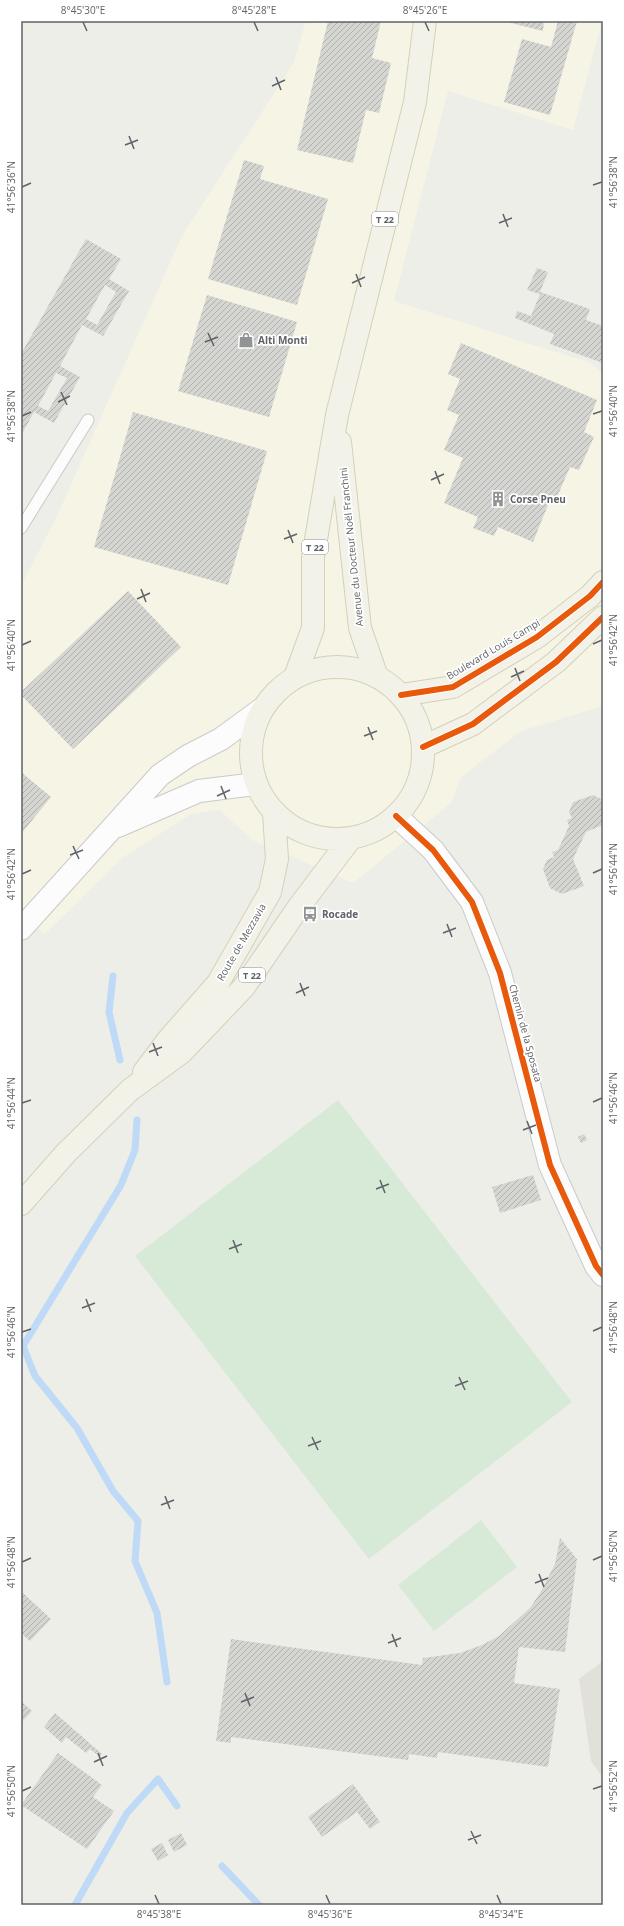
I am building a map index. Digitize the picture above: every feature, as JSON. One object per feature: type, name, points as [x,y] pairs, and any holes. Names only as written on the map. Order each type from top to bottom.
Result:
[{"type":"main road","name":"Avenue du Docteur Noël Franchini","points":[[295,677],[313,628],[313,556],[337,415],[415,102],[425,21]]},
{"type":"main road","name":"Avenue du Docteur Noël Franchini","points":[[337,415],[360,628],[377,677]]},
{"type":"main road","name":"Boulevard Louis Campi","points":[[401,695],[453,687],[537,637],[590,596],[603,582]]},
{"type":"main road","points":[[423,748],[473,724],[556,662],[603,617]]},
{"type":"main road","points":[[339,667],[377,677],[390,685],[401,695],[412,711],[420,728],[423,748],[421,773],[412,796],[396,816],[375,830],[350,838],[330,839],[309,835],[290,826],[274,813],[264,800],[256,784],[250,759],[252,733],[262,709],[274,694],[295,677],[316,669],[339,667]]},
{"type":"main road","name":"Route de Mezzavia","points":[[21,1204],[66,1153],[130,1090],[168,1040],[218,983],[270,892],[277,859],[274,813]]},
{"type":"main road","name":"Route de Mezzavia","points":[[130,1090],[182,1052],[244,987],[298,908],[350,838]]},
{"type":"street","points":[[21,929],[160,775],[188,756],[221,739],[262,709]]},
{"type":"street","points":[[110,830],[199,791],[256,784]]},
{"type":"street","name":"Chemin de la Sposata","points":[[396,816],[433,850],[472,902],[500,973],[550,1165],[596,1266],[603,1275]]},
{"type":"lane","points":[[21,528],[88,420]]},
{"type":"shaded area","points":[[306,21],[602,21],[573,130],[448,91],[394,301],[591,363],[603,374],[603,706],[521,731],[462,776],[451,803],[353,883],[252,840],[220,810],[191,814],[122,858],[45,934],[21,916],[21,586],[57,516],[182,236],[293,64]]},
{"type":"shaded area","points":[[603,1661],[603,1778],[591,1761],[579,1679]]},
{"type":"green space","points":[[338,1100],[572,1402],[369,1559],[135,1256]]},
{"type":"green space","points":[[481,1520],[517,1567],[434,1631],[398,1585]]},
{"type":"building","points":[[328,21],[381,21],[372,58],[391,63],[379,113],[366,110],[353,163],[297,150]]},
{"type":"building","points":[[511,21],[544,21],[543,31],[511,23]]},
{"type":"building","points":[[558,21],[577,21],[550,115],[504,102],[522,39],[551,47]]},
{"type":"building","points":[[244,160],[264,166],[260,179],[328,199],[297,305],[208,279]]},
{"type":"building","points":[[86,239],[121,259],[109,279],[129,291],[103,336],[82,325],[60,366],[80,377],[54,423],[34,412],[23,432],[21,431],[21,354]],"holes":[[[105,285],[116,292],[97,325],[86,319]],[[56,373],[67,378],[48,411],[38,406]]]},
{"type":"building","points":[[537,268],[548,272],[540,292],[590,309],[586,320],[603,326],[603,363],[550,344],[554,334],[515,318],[517,311],[531,316],[540,294],[527,290]]},
{"type":"building","points":[[207,295],[297,322],[269,417],[178,391]]},
{"type":"building","points":[[461,343],[597,400],[584,432],[594,437],[579,470],[570,467],[557,497],[552,495],[533,542],[498,527],[494,536],[473,528],[478,517],[444,503],[463,458],[444,450],[459,415],[447,410],[460,379],[448,374]]},
{"type":"building","points":[[133,412],[267,451],[228,585],[94,547]]},
{"type":"building","points":[[128,591],[181,647],[73,749],[21,695],[21,692]]},
{"type":"building","points":[[21,772],[51,797],[21,834]]},
{"type":"building","points":[[593,795],[603,800],[603,825],[586,832],[573,859],[584,886],[562,894],[550,888],[543,869],[547,860],[554,857],[552,852],[558,850],[569,826],[567,820],[572,818],[569,812],[573,802]]},
{"type":"building","points":[[584,1134],[587,1140],[581,1143],[578,1137]]},
{"type":"building","points":[[533,1175],[541,1200],[500,1213],[492,1187]]},
{"type":"building","points":[[560,1538],[577,1559],[565,1652],[519,1647],[514,1683],[560,1689],[548,1767],[438,1752],[437,1758],[409,1754],[408,1760],[231,1737],[231,1743],[216,1741],[231,1639],[422,1665],[423,1658],[460,1653],[482,1645],[499,1636],[530,1608],[540,1593],[555,1564]]},
{"type":"building","points":[[21,1591],[51,1619],[30,1641],[21,1633]]},
{"type":"building","points":[[21,1701],[32,1711],[21,1723]]},
{"type":"building","points":[[55,1713],[102,1754],[100,1757],[90,1749],[86,1753],[66,1737],[62,1743],[44,1727]]},
{"type":"building","points":[[58,1753],[102,1785],[93,1797],[114,1811],[87,1849],[21,1805]]},
{"type":"building","points":[[353,1784],[380,1822],[370,1829],[357,1812],[322,1837],[308,1817]]},
{"type":"building","points":[[181,1833],[187,1845],[174,1852],[168,1840]]},
{"type":"building","points":[[162,1843],[168,1855],[158,1861],[151,1849]]},
{"type":"waterway","points":[[113,976],[109,1012],[120,1060]]},
{"type":"waterway","points":[[137,1120],[135,1150],[121,1185],[23,1346],[35,1376],[77,1428],[113,1491],[138,1521],[135,1561],[157,1613],[167,1682]]},
{"type":"waterway","points":[[75,1905],[127,1813],[158,1779],[177,1806]]},
{"type":"waterway","points":[[222,1866],[259,1905]]},
{"type":"cycle path","points":[[401,695],[453,687],[537,637],[590,596],[603,582]]},
{"type":"cycle path","points":[[423,747],[473,724],[556,662],[603,617]]},
{"type":"cycle path","points":[[396,816],[433,850],[472,902],[500,973],[550,1165],[596,1266],[603,1275]]},
{"type":"place","name":"Alti Monti","points":[[246,340]]},
{"type":"place","name":"Corse Pneu","points":[[498,499]]},
{"type":"place","name":"Rocade","points":[[310,914]]}]
